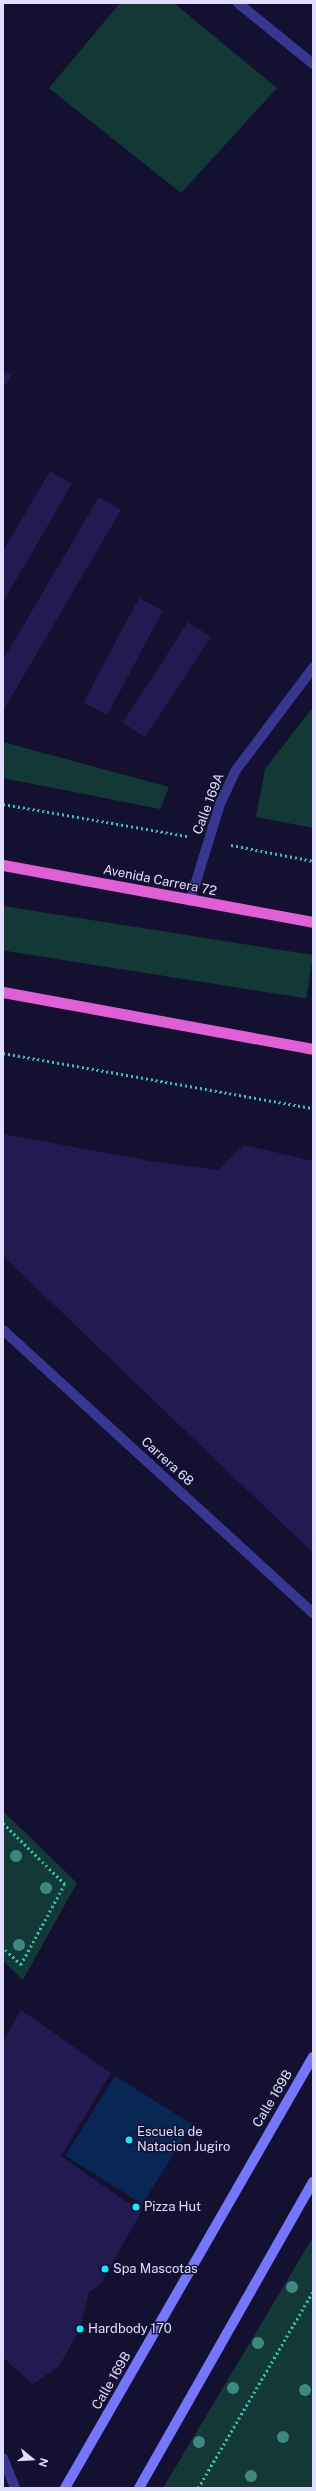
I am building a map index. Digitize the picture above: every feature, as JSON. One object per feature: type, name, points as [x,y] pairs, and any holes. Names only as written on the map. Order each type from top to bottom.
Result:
[{"type":"highway","name":"Avenida Carrera 72","points":[[3,865],[190,901],[313,922]]},
{"type":"highway","points":[[3,992],[313,1049]]},
{"type":"main road","name":"Calle 169B","points":[[65,2488],[313,2057]]},
{"type":"main road","points":[[139,2488],[313,2182]]},
{"type":"street","points":[[238,3],[313,64]]},
{"type":"street","name":"Calle 169A","points":[[190,901],[220,804],[236,770],[313,668]]},
{"type":"street","points":[[3,999],[16,995]]},
{"type":"street","name":"Carrera 68","points":[[3,1330],[313,1613]]},
{"type":"street","points":[[3,2458],[15,2488]]},
{"type":"path","points":[[3,804],[208,840],[313,861]]},
{"type":"path","points":[[3,1053],[313,1108]]},
{"type":"path","points":[[3,1823],[65,1884],[21,1965],[3,1948]]},
{"type":"path","points":[[198,2488],[313,2291]]},
{"type":"green space","points":[[120,3],[174,3],[277,88],[181,193],[49,88]]},
{"type":"green space","points":[[313,707],[313,828],[256,817],[265,769]]},
{"type":"green space","points":[[3,742],[169,787],[160,809],[3,778]]},
{"type":"green space","points":[[3,906],[313,955],[306,999],[3,951]]},
{"type":"green space","points":[[3,1811],[77,1883],[23,1980],[3,1961]]},
{"type":"green space","points":[[313,2237],[313,2488],[163,2488]]},
{"type":"water","name":"Escuela de Natacion Jugiro","points":[[115,2076],[192,2124],[142,2204],[65,2156]]},
{"type":"building","points":[[3,371],[11,375],[3,389]]},
{"type":"building","points":[[50,471],[72,484],[3,602],[3,551]]},
{"type":"building","points":[[99,497],[121,510],[3,711],[3,660]]},
{"type":"building","points":[[139,598],[163,611],[107,715],[84,702]]},
{"type":"building","points":[[188,622],[211,637],[145,737],[123,723]]},
{"type":"building","points":[[3,1134],[150,1161],[218,1170],[244,1145],[313,1161],[313,1553],[3,1256]]},
{"type":"building","points":[[21,2010],[111,2073],[61,2156],[141,2212],[101,2284],[89,2292],[80,2329],[59,2366],[33,2384],[3,2358],[3,2042]]},
{"type":"place","name":"Escuela de Natacion Jugiro","points":[[129,2140]]},
{"type":"place","name":"Pizza Hut","points":[[136,2207]]},
{"type":"place","name":"Spa Mascotas","points":[[105,2269]]},
{"type":"place","name":"Hardbody 170","points":[[80,2329]]}]
